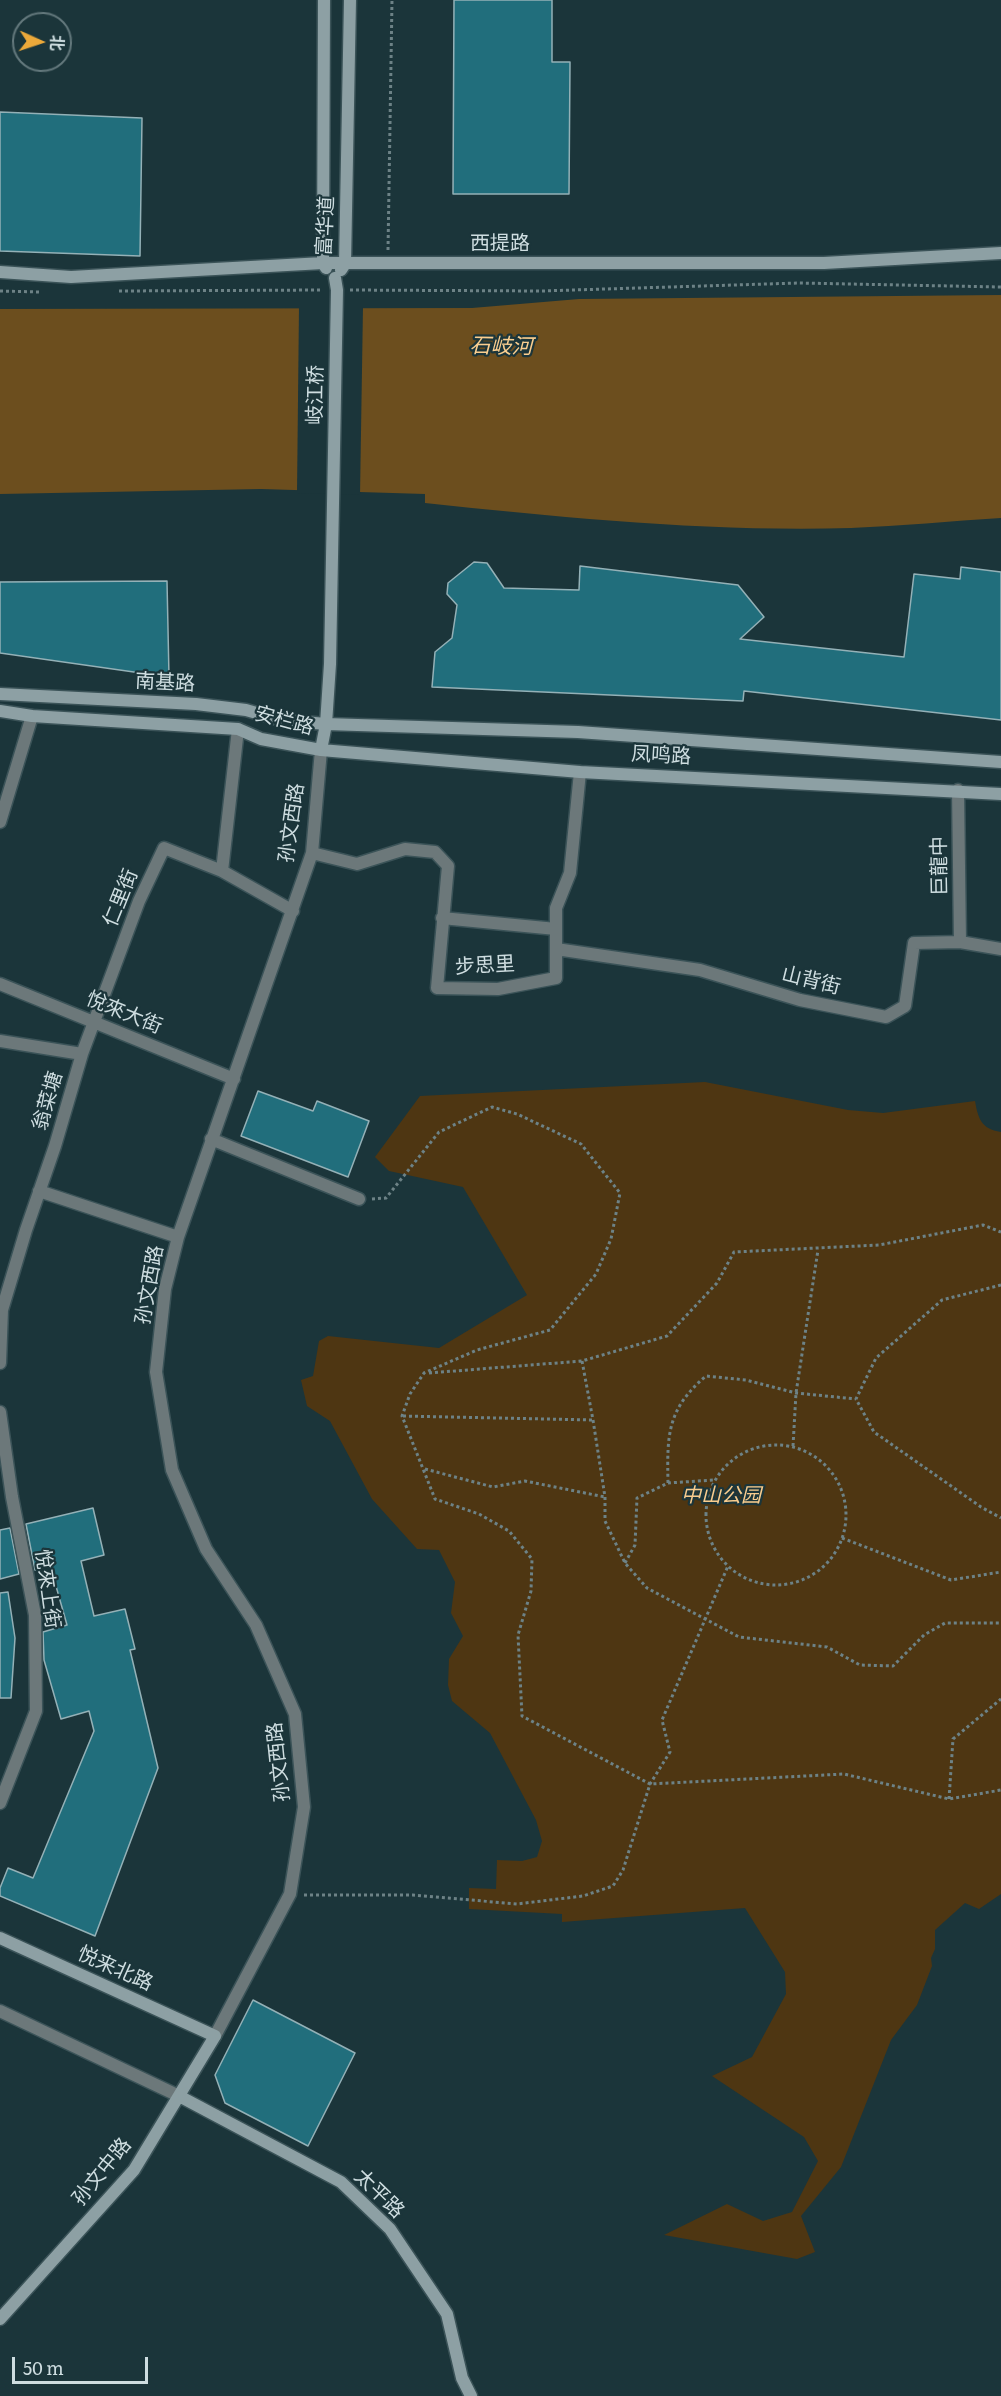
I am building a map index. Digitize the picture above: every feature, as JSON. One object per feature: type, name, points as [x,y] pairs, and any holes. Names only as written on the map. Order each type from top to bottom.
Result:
[{"type":"main road","name":"富华道","points":[[324,0],[322,263],[336,288]]},
{"type":"main road","name":"富华道","points":[[336,288],[345,264],[350,0]]},
{"type":"main road","name":"西提路","points":[[0,272],[71,277],[322,263],[824,263],[1001,253]]},
{"type":"main road","name":"岐江桥","points":[[333,513],[336,288]]},
{"type":"main road","name":"孙文西路","points":[[321,750],[326,724],[333,513]]},
{"type":"main road","name":"南基路","points":[[0,694],[196,704],[246,710],[281,720],[326,724]]},
{"type":"main road","name":"南基路","points":[[0,711],[32,716],[238,729]]},
{"type":"main road","name":"凤鸣路","points":[[326,724],[578,732],[1001,762]]},
{"type":"main road","name":"安栏路","points":[[238,729],[261,740],[321,750]]},
{"type":"main road","name":"凤鸣路","points":[[321,750],[580,772],[1001,794]]},
{"type":"main road","name":"悦来北路","points":[[0,1938],[215,2036]]},
{"type":"main road","name":"孙文中路","points":[[0,2319],[134,2170],[215,2036]]},
{"type":"main road","name":"太平路","points":[[178,2096],[340,2182],[390,2229],[447,2314],[462,2378],[471,2396]]},
{"type":"street","points":[[0,822],[32,716]]},
{"type":"street","points":[[222,871],[238,729]]},
{"type":"street","name":"孙文西路","points":[[215,2036],[290,1894],[304,1807],[295,1714],[256,1625],[206,1549],[172,1470],[156,1372],[165,1289],[178,1238],[312,853],[321,750]]},
{"type":"street","name":"步思里","points":[[312,853],[357,864],[405,849],[435,852],[448,866],[437,987],[498,989],[556,978],[556,908],[570,873],[580,772]]},
{"type":"street","name":"巨龍中","points":[[958,790],[960,942]]},
{"type":"street","name":"仁里街","points":[[94,1022],[140,901],[164,848],[222,871],[293,911]]},
{"type":"street","points":[[442,918],[556,929]]},
{"type":"street","name":"山背街","points":[[556,949],[700,970],[800,1000],[886,1017],[905,1006],[914,943],[960,942],[1001,949]]},
{"type":"street","name":"悅來大街","points":[[0,984],[234,1079]]},
{"type":"street","name":"翁菜塘","points":[[39,1191],[94,1022]]},
{"type":"street","points":[[0,1041],[82,1054]]},
{"type":"street","points":[[212,1139],[359,1199]]},
{"type":"street","points":[[0,1363],[2,1310],[39,1191],[178,1238]]},
{"type":"street","name":"悅來上街","points":[[0,1412],[6,1496],[35,1615],[36,1711],[0,1803]]},
{"type":"street","points":[[0,2011],[178,2096]]},
{"type":"path","points":[[388,264],[392,0]]},
{"type":"path","points":[[110,291],[336,288],[541,291],[800,283],[1001,287]]},
{"type":"path","points":[[0,291],[52,291]]},
{"type":"path","points":[[359,1199],[386,1198],[439,1132],[492,1107],[517,1114],[581,1144],[620,1193],[611,1239],[596,1274],[550,1330],[477,1350],[424,1373],[410,1394],[402,1416],[435,1499],[479,1514],[509,1531],[532,1559],[531,1591],[518,1635],[522,1716],[650,1784],[844,1774],[949,1799],[1001,1790]]},
{"type":"path","points":[[424,1373],[582,1361],[667,1336],[717,1283],[734,1252],[818,1250],[879,1245],[983,1225],[1001,1232]]},
{"type":"path","points":[[793,1446],[796,1393],[818,1250]]},
{"type":"path","points":[[856,1399],[876,1358],[942,1300],[1001,1285]]},
{"type":"path","points":[[582,1361],[593,1420],[604,1497],[605,1521],[625,1563],[647,1588],[739,1637],[827,1647],[860,1665],[893,1666],[924,1635],[945,1623],[1001,1623]]},
{"type":"path","points":[[668,1484],[667,1437],[685,1394],[706,1376],[746,1380],[796,1393],[856,1399]]},
{"type":"path","points":[[856,1399],[874,1432],[981,1508],[1001,1518]]},
{"type":"path","points":[[402,1416],[593,1420]]},
{"type":"path","points":[[771,1444],[793,1446],[815,1456],[832,1472],[842,1492],[846,1515],[842,1538],[831,1558],[814,1574],[793,1583],[770,1585],[747,1579],[728,1566],[714,1548],[706,1526],[706,1502],[714,1480],[729,1462],[748,1449],[771,1444]]},
{"type":"path","points":[[424,1469],[493,1487],[525,1481],[604,1497]]},
{"type":"path","points":[[625,1563],[635,1545],[637,1497],[668,1484],[714,1480]]},
{"type":"path","points":[[842,1538],[951,1580],[1001,1572]]},
{"type":"path","points":[[290,1894],[413,1895],[517,1904],[583,1896],[613,1886],[623,1870],[650,1784],[670,1752],[662,1720],[728,1566]]},
{"type":"path","points":[[949,1799],[953,1739],[1001,1699]]},
{"type":"green space","name":"中山公园","points":[[705,1082],[848,1110],[883,1113],[975,1101],[982,1122],[994,1131],[1001,1132],[1001,1894],[979,1909],[965,1903],[935,1930],[932,1966],[917,2005],[891,2040],[841,2167],[801,2216],[815,2252],[797,2259],[664,2235],[727,2204],[763,2221],[792,2212],[818,2161],[804,2137],[712,2076],[752,2057],[786,1994],[785,1972],[745,1908],[562,1922],[562,1914],[469,1909],[469,1888],[496,1889],[497,1860],[522,1861],[537,1857],[542,1841],[536,1820],[490,1733],[452,1701],[448,1685],[449,1659],[463,1636],[451,1613],[455,1582],[439,1550],[417,1549],[372,1499],[330,1421],[307,1406],[301,1380],[313,1376],[319,1341],[328,1336],[439,1348],[527,1295],[463,1187],[389,1171],[375,1157],[420,1096]]},
{"type":"water","name":"石岐河","points":[[1001,295],[1001,518],[851,528],[745,528],[585,519],[425,503],[425,494],[261,489],[0,494],[0,309],[472,308],[579,299]]},
{"type":"pier","points":[[299,306],[363,306],[360,495],[297,493]]},
{"type":"building","points":[[454,0],[552,0],[552,62],[570,62],[569,194],[453,194]]},
{"type":"building","points":[[0,112],[142,118],[140,256],[0,251]]},
{"type":"building","points":[[474,562],[487,563],[504,588],[579,590],[580,566],[738,585],[764,617],[740,639],[904,657],[914,574],[960,579],[961,567],[1001,572],[1001,720],[744,691],[743,701],[432,687],[435,652],[452,638],[457,605],[447,594],[448,583]]},
{"type":"building","points":[[167,581],[169,677],[0,653],[0,582]]},
{"type":"building","points":[[258,1091],[313,1111],[317,1101],[369,1121],[348,1177],[241,1136]]},
{"type":"building","points":[[93,1508],[104,1555],[81,1561],[94,1616],[125,1609],[135,1649],[130,1650],[158,1768],[95,1936],[0,1896],[0,1888],[8,1868],[33,1878],[94,1731],[89,1711],[61,1719],[44,1660],[43,1632],[67,1625],[50,1565],[35,1570],[26,1524]]},
{"type":"building","points":[[10,1528],[19,1574],[0,1579],[0,1530]]},
{"type":"building","points":[[8,1592],[15,1638],[11,1698],[0,1698],[0,1593]]},
{"type":"building","points":[[253,2000],[355,2053],[308,2146],[225,2103],[215,2075]]}]
